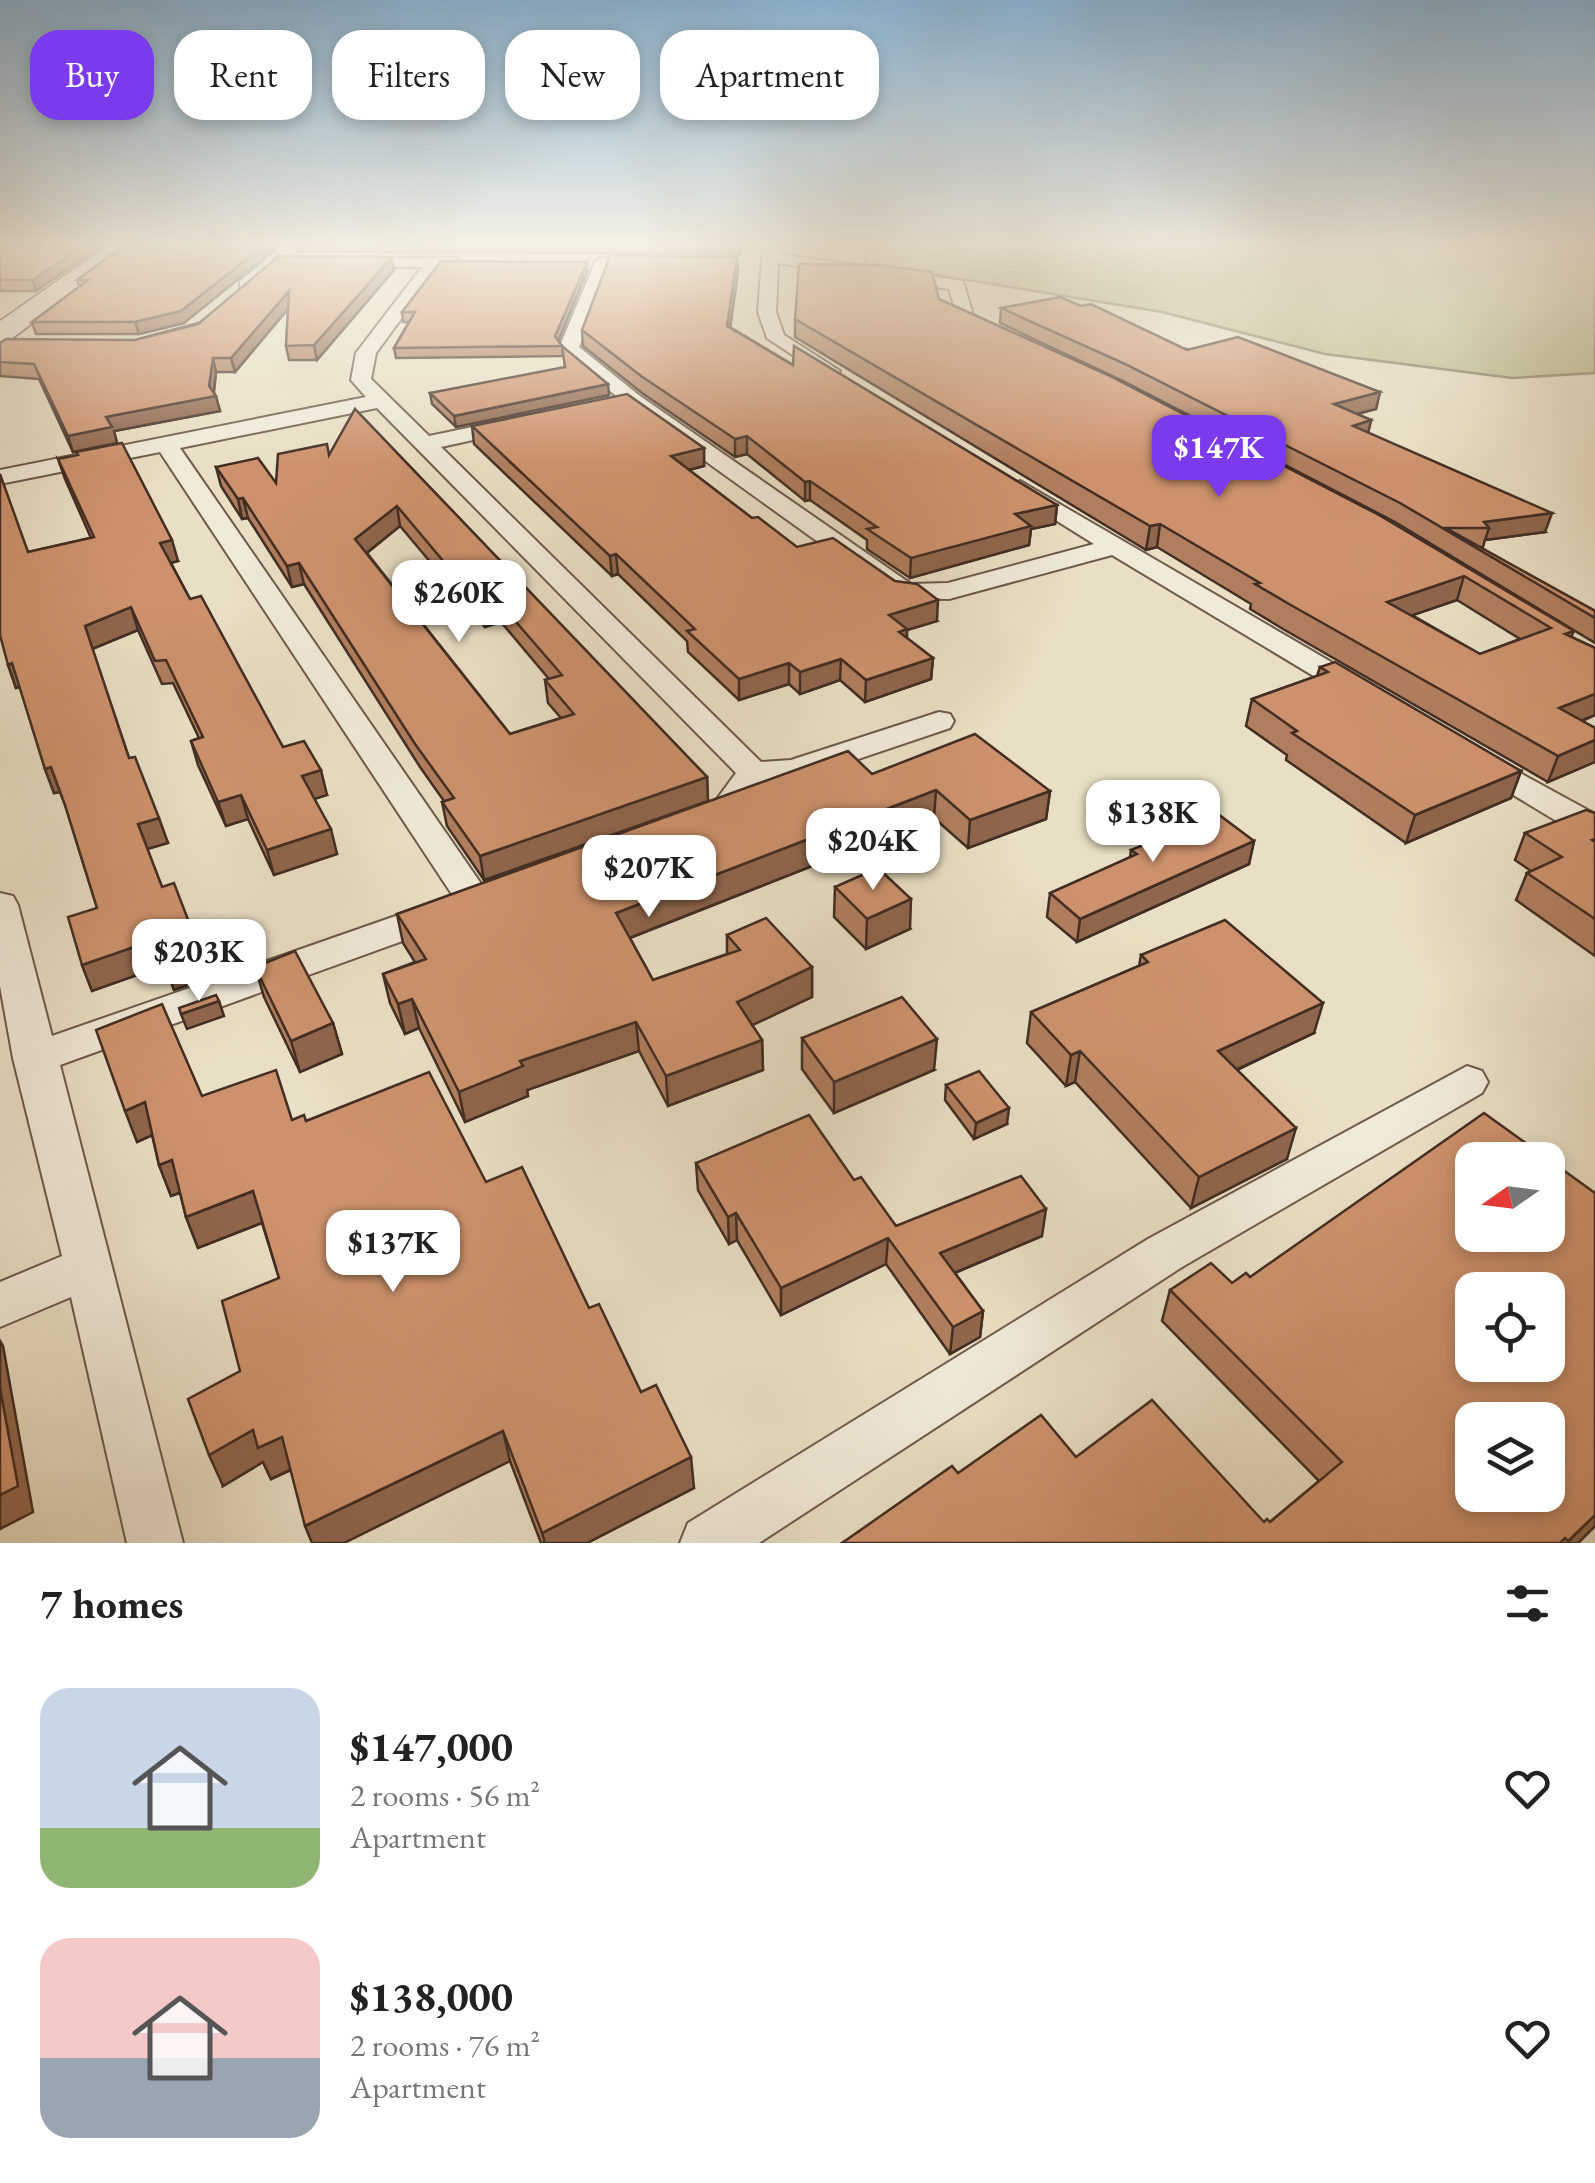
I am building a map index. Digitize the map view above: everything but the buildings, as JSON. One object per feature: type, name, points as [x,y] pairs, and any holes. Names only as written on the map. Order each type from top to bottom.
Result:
[{"type":"street","points":[[7,340],[33,319]]},
{"type":"street","points":[[391,319],[366,353],[361,380],[753,772],[794,770],[939,721]]},
{"type":"street","points":[[580,319],[569,348],[623,402],[905,592],[949,591],[1114,546]]},
{"type":"street","points":[[769,319],[776,338],[844,379]]},
{"type":"street","points":[[967,319],[1015,342]]},
{"type":"street","points":[[0,477],[383,400]]},
{"type":"street","points":[[423,444],[537,420]]},
{"type":"street","points":[[34,1058],[484,898],[166,444]]},
{"type":"street","points":[[996,473],[1389,708]]},
{"type":"street","points":[[1458,748],[1595,829]]},
{"type":"street","points":[[690,823],[726,810],[753,772]]},
{"type":"street","points":[[0,905],[34,1058],[156,1543]]},
{"type":"street","points":[[708,1543],[1166,1253],[1467,1082]]},
{"type":"street","points":[[0,1305],[86,1268]]},
{"type":"green space","points":[[1189,319],[1595,319],[1595,373],[1512,378],[1325,354]]}]
